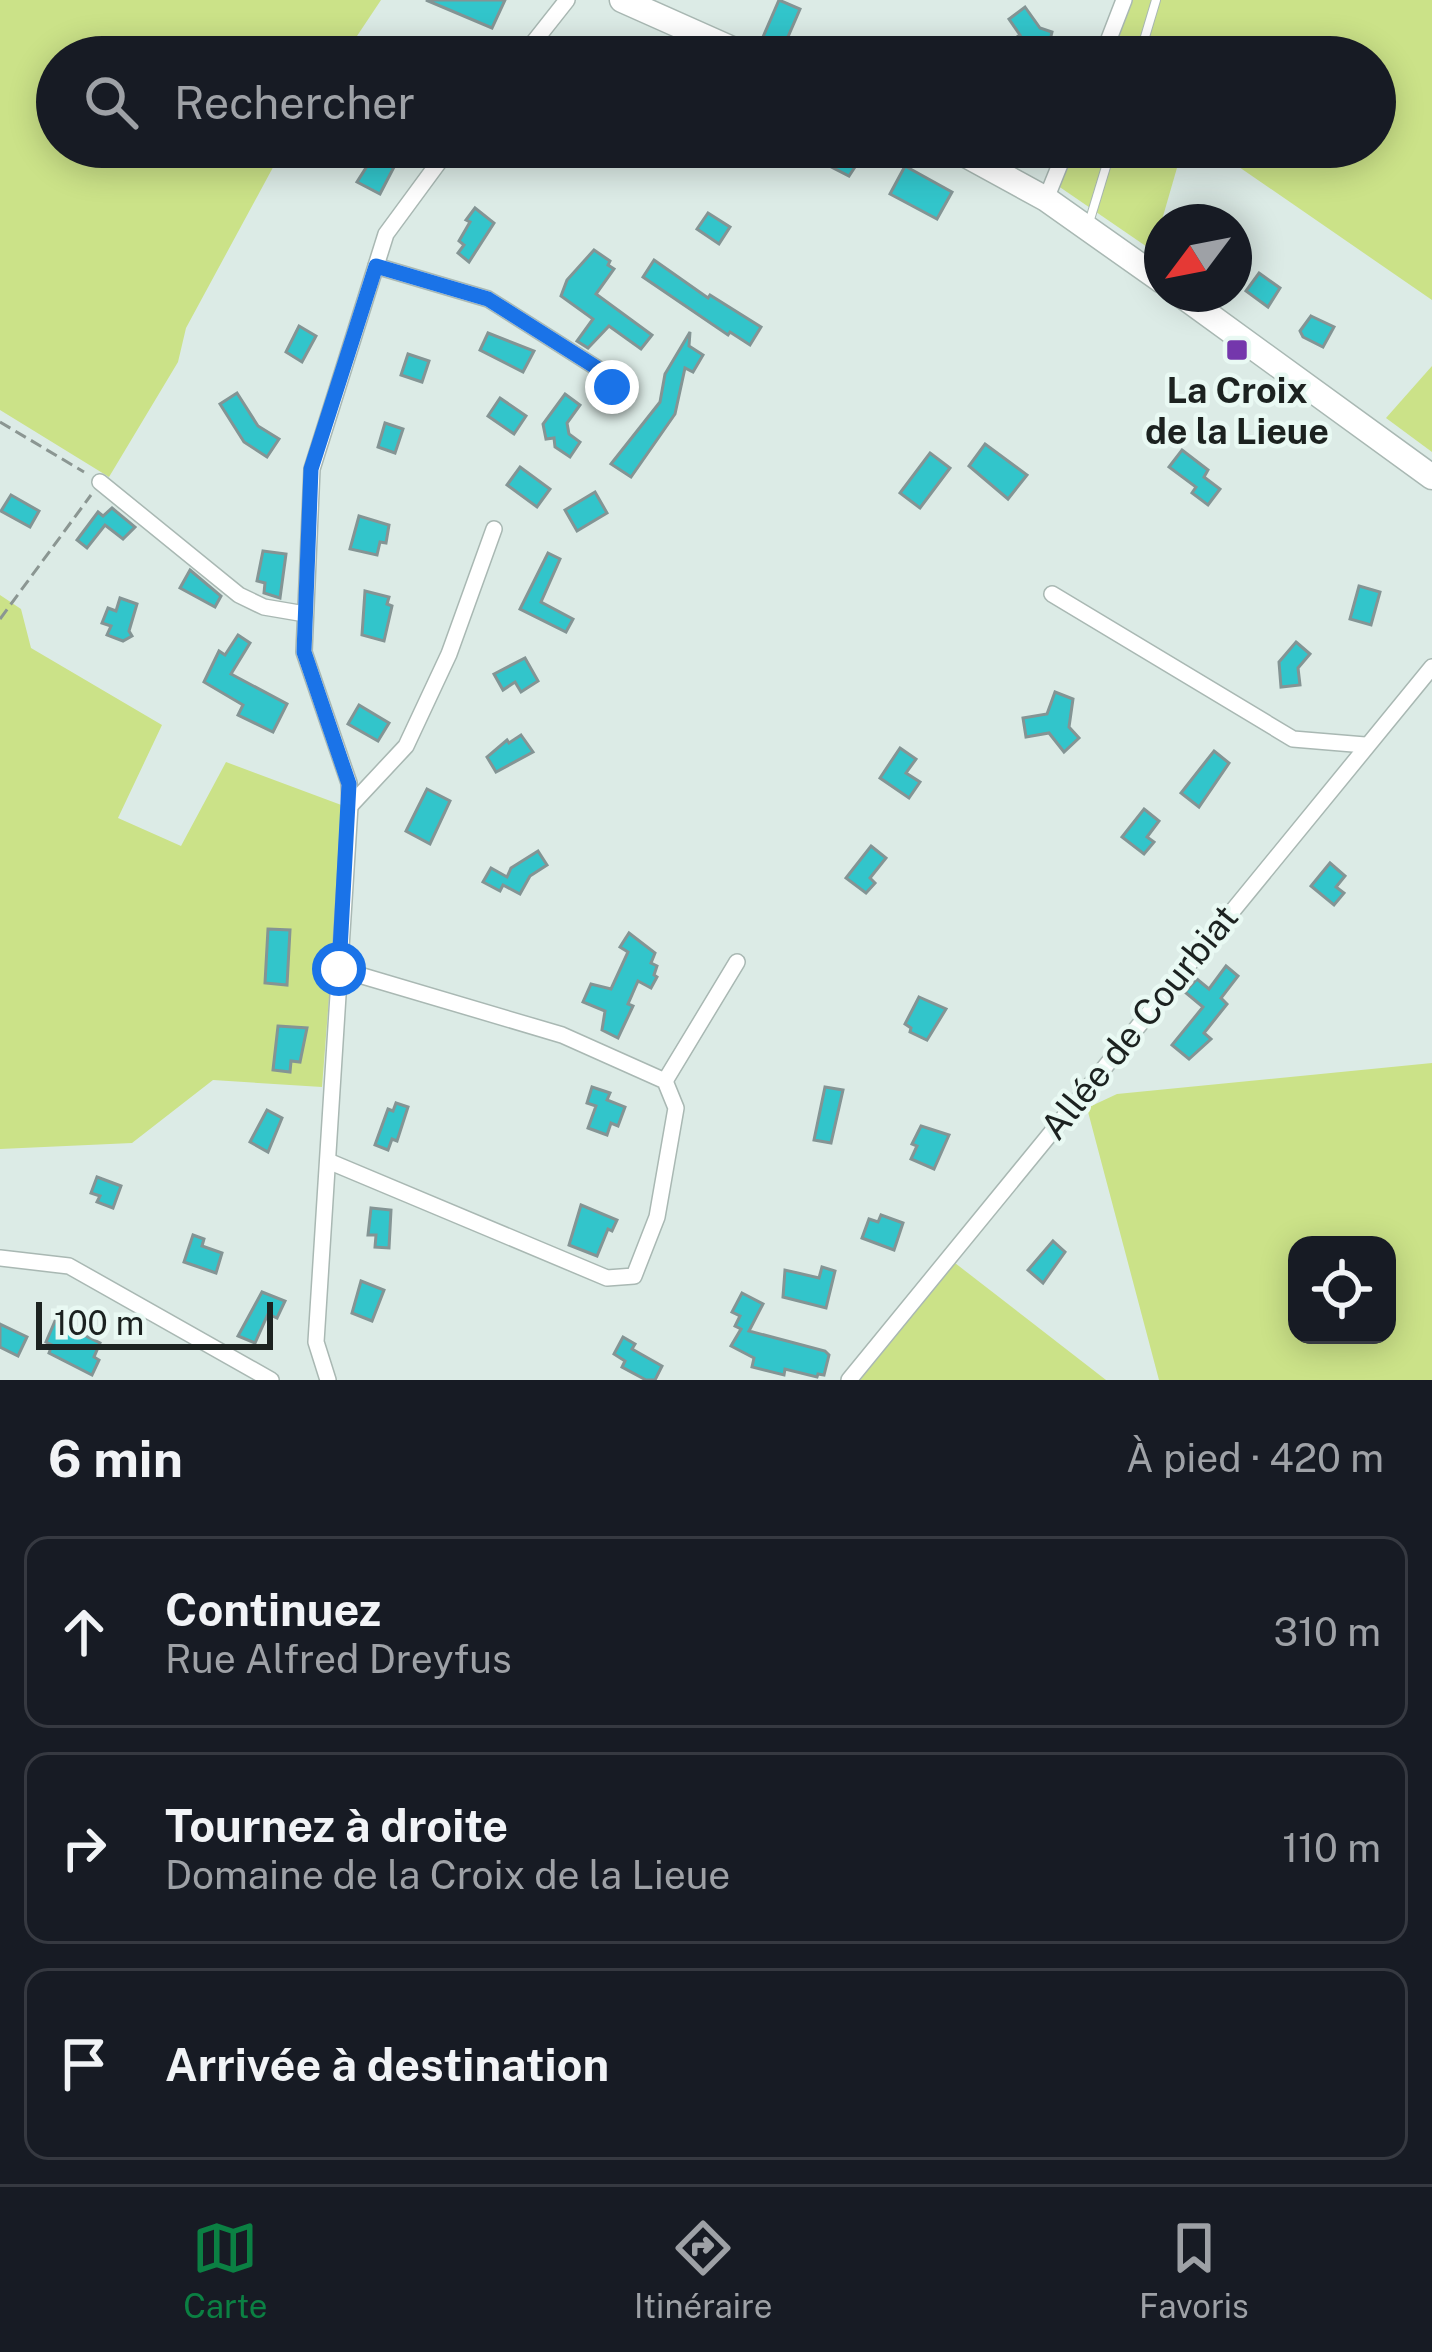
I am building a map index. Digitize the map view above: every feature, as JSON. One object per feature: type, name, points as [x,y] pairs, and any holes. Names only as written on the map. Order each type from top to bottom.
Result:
[{"type":"main road","points":[[622,0],[703,36]]},
{"type":"main road","points":[[989,168],[1046,199],[1144,268]]},
{"type":"main road","points":[[1205,312],[1432,477]]},
{"type":"street","points":[[539,36],[567,0]]},
{"type":"street","points":[[1110,36],[1124,0]]},
{"type":"street","points":[[328,1380],[316,1342],[350,806],[349,784],[304,652],[311,469],[386,234],[435,168]]},
{"type":"street","points":[[1046,199],[1058,168]]},
{"type":"street","points":[[376,266],[488,299],[597,368],[612,387]]},
{"type":"street","points":[[100,482],[239,595],[264,607],[305,614]]},
{"type":"street","points":[[350,806],[406,746],[449,654],[494,529]]},
{"type":"street","points":[[1052,594],[1293,739],[1365,746]]},
{"type":"street","name":"Allée de Courbiat","points":[[849,1380],[1432,667]]},
{"type":"street","points":[[665,1081],[736,962]]},
{"type":"street","points":[[328,1161],[608,1278],[634,1276],[657,1216],[676,1108],[665,1081],[562,1035],[339,969]]},
{"type":"street","points":[[0,1258],[69,1266],[271,1380]]},
{"type":"lane","points":[[1145,36],[1156,0]]},
{"type":"lane","points":[[1088,227],[1106,168]]},
{"type":"path","points":[[0,422],[100,482],[0,619]]},
{"type":"green space","points":[[0,0],[381,0],[357,36],[36,36],[36,168],[273,168],[186,328],[178,362],[109,477],[0,410]]},
{"type":"green space","points":[[1118,0],[1432,0],[1432,300],[1240,168],[1396,168],[1396,36],[1104,36]]},
{"type":"green space","points":[[1052,168],[1177,168],[1167,204],[1144,204],[1144,245],[1048,179]]},
{"type":"green space","points":[[1432,366],[1432,452],[1386,418]]},
{"type":"green space","points":[[0,595],[21,609],[31,648],[162,725],[118,818],[181,846],[226,762],[344,806],[322,1087],[213,1080],[132,1143],[0,1149]]},
{"type":"green space","points":[[1432,1063],[1432,1380],[1159,1380],[1087,1108],[1117,1094]]},
{"type":"green space","points":[[955,1263],[1106,1380],[860,1380]]},
{"type":"building","points":[[426,0],[505,0],[492,28]]},
{"type":"building","points":[[779,0],[800,9],[788,36],[763,36]]},
{"type":"building","points":[[1025,7],[1051,36],[1018,36],[1009,19]]},
{"type":"building","points":[[366,168],[393,168],[380,194],[357,182]]},
{"type":"building","points":[[904,168],[952,192],[937,219],[890,194]]},
{"type":"building","points":[[475,208],[494,223],[469,262],[458,253],[464,245],[459,241]]},
{"type":"building","points":[[708,213],[730,227],[719,244],[697,229]]},
{"type":"building","points":[[594,250],[614,269],[596,294],[652,335],[641,349],[609,326],[588,348],[577,341],[593,319],[561,296],[567,280]]},
{"type":"building","points":[[654,260],[761,327],[750,345],[643,277]]},
{"type":"building","points":[[1259,273],[1280,288],[1268,307],[1252,295],[1252,283]]},
{"type":"building","points":[[1311,316],[1334,327],[1323,347],[1300,331]]},
{"type":"building","points":[[299,326],[316,336],[302,362],[286,352]]},
{"type":"building","points":[[690,332],[689,346],[703,355],[693,372],[685,368],[675,414],[631,477],[611,464],[660,402],[665,374]]},
{"type":"building","points":[[488,333],[534,351],[523,372],[480,350]]},
{"type":"building","points":[[408,354],[429,361],[422,382],[401,375]]},
{"type":"building","points":[[237,393],[258,426],[279,439],[267,457],[244,442],[220,404]]},
{"type":"building","points":[[565,394],[580,405],[567,423],[569,434],[580,442],[570,457],[555,447],[554,438],[546,439],[543,424]]},
{"type":"building","points":[[500,398],[526,416],[514,434],[488,416]]},
{"type":"building","points":[[385,423],[403,429],[395,453],[378,447]]},
{"type":"building","points":[[985,444],[1027,475],[1008,499],[969,466]]},
{"type":"building","points":[[1182,450],[1208,470],[1204,477],[1220,489],[1208,505],[1192,493],[1196,487],[1169,467]]},
{"type":"building","points":[[930,453],[950,468],[920,508],[900,493]]},
{"type":"building","points":[[520,467],[550,489],[537,507],[507,485]]},
{"type":"building","points":[[595,492],[607,513],[577,531],[565,510]]},
{"type":"building","points":[[11,495],[39,511],[30,527],[1,511]]},
{"type":"building","points":[[112,508],[135,527],[123,539],[105,525],[87,548],[77,540],[98,512],[103,516]]},
{"type":"building","points":[[359,516],[389,525],[386,543],[380,542],[377,555],[350,549]]},
{"type":"building","points":[[263,551],[286,554],[280,598],[264,593],[265,583],[257,581]]},
{"type":"building","points":[[548,553],[560,559],[541,602],[573,619],[566,632],[520,609]]},
{"type":"building","points":[[190,570],[221,596],[215,607],[180,588]]},
{"type":"building","points":[[1359,586],[1380,592],[1371,625],[1350,619]]},
{"type":"building","points":[[365,591],[389,597],[387,604],[392,606],[384,641],[362,635]]},
{"type":"building","points":[[120,598],[137,604],[129,631],[132,636],[123,641],[107,635],[111,626],[102,623],[108,608],[116,611]]},
{"type":"building","points":[[238,635],[250,643],[231,674],[287,704],[273,732],[238,715],[243,705],[204,682],[219,651],[225,655]]},
{"type":"building","points":[[1296,642],[1310,654],[1298,668],[1300,685],[1281,687],[1279,662]]},
{"type":"building","points":[[525,658],[538,681],[521,692],[515,682],[503,690],[494,674]]},
{"type":"building","points":[[1055,692],[1073,699],[1069,727],[1079,738],[1064,752],[1049,733],[1026,737],[1023,718],[1047,714]]},
{"type":"building","points":[[359,705],[389,723],[378,741],[348,724]]},
{"type":"building","points":[[521,735],[533,752],[496,772],[487,757]]},
{"type":"building","points":[[900,748],[916,759],[906,773],[920,782],[909,798],[880,778]]},
{"type":"building","points":[[1214,751],[1229,763],[1199,807],[1181,793]]},
{"type":"building","points":[[427,789],[450,801],[430,844],[406,831]]},
{"type":"building","points":[[1144,809],[1159,821],[1147,837],[1154,842],[1144,854],[1122,837]]},
{"type":"building","points":[[871,846],[886,858],[870,878],[875,883],[866,893],[846,878]]},
{"type":"building","points":[[538,851],[547,865],[530,876],[520,894],[483,882],[491,868],[507,877],[511,868]]},
{"type":"building","points":[[1330,863],[1345,876],[1336,887],[1344,893],[1334,905],[1311,886]]},
{"type":"building","points":[[268,929],[290,930],[287,985],[265,983]]},
{"type":"building","points":[[629,933],[655,953],[651,963],[657,966],[657,977],[651,988],[638,981],[618,1038],[602,1030],[605,1011],[583,1002],[591,984],[611,989],[628,952],[620,947]]},
{"type":"building","points":[[1226,966],[1238,976],[1221,998],[1227,1004],[1204,1033],[1211,1039],[1189,1059],[1172,1045],[1203,1007],[1185,992],[1197,979],[1209,989]]},
{"type":"building","points":[[919,997],[946,1009],[927,1040],[905,1024]]},
{"type":"building","points":[[278,1026],[307,1028],[300,1062],[291,1061],[290,1072],[273,1070]]},
{"type":"building","points":[[592,1087],[610,1093],[607,1100],[625,1107],[618,1126],[611,1123],[607,1135],[588,1128],[596,1106],[587,1103]]},
{"type":"building","points":[[825,1087],[843,1090],[831,1143],[814,1140]]},
{"type":"building","points":[[396,1103],[408,1107],[397,1141],[392,1139],[388,1150],[375,1145],[388,1109],[393,1111]]},
{"type":"building","points":[[267,1110],[282,1118],[268,1152],[250,1142]]},
{"type":"building","points":[[921,1126],[949,1135],[934,1169],[911,1159]]},
{"type":"building","points":[[97,1177],[121,1186],[113,1208],[97,1202],[100,1196],[91,1193]]},
{"type":"building","points":[[581,1205],[617,1220],[597,1256],[569,1245]]},
{"type":"building","points":[[371,1208],[391,1210],[389,1248],[375,1247],[376,1235],[368,1235]]},
{"type":"building","points":[[881,1215],[903,1223],[894,1250],[862,1238],[869,1219],[878,1222]]},
{"type":"building","points":[[193,1235],[204,1239],[202,1246],[222,1253],[216,1273],[184,1262]]},
{"type":"building","points":[[1053,1241],[1065,1252],[1043,1283],[1028,1270]]},
{"type":"building","points":[[822,1267],[835,1271],[826,1308],[783,1297],[785,1270],[819,1278]]},
{"type":"building","points":[[361,1281],[384,1290],[372,1321],[352,1313]]},
{"type":"building","points":[[262,1292],[285,1301],[277,1318],[268,1314],[255,1343],[238,1336]]},
{"type":"building","points":[[742,1293],[763,1304],[749,1331],[825,1351],[829,1355],[824,1375],[785,1369],[784,1375],[752,1367],[754,1358],[731,1346],[741,1329],[735,1326],[740,1316],[732,1312]]},
{"type":"building","points":[[55,1321],[100,1343],[92,1375],[49,1353],[52,1345],[46,1342]]},
{"type":"building","points":[[0,1324],[27,1337],[18,1356],[0,1347]]},
{"type":"building","points":[[623,1337],[635,1344],[632,1349],[662,1366],[655,1380],[622,1367],[625,1361],[614,1354]]},
{"type":"place","name":"La Croix de la Lieue","points":[[1237,350]]},
{"type":"route","points":[[339,969],[349,784],[304,652],[311,469],[376,266],[488,299],[597,368],[612,387]]}]
